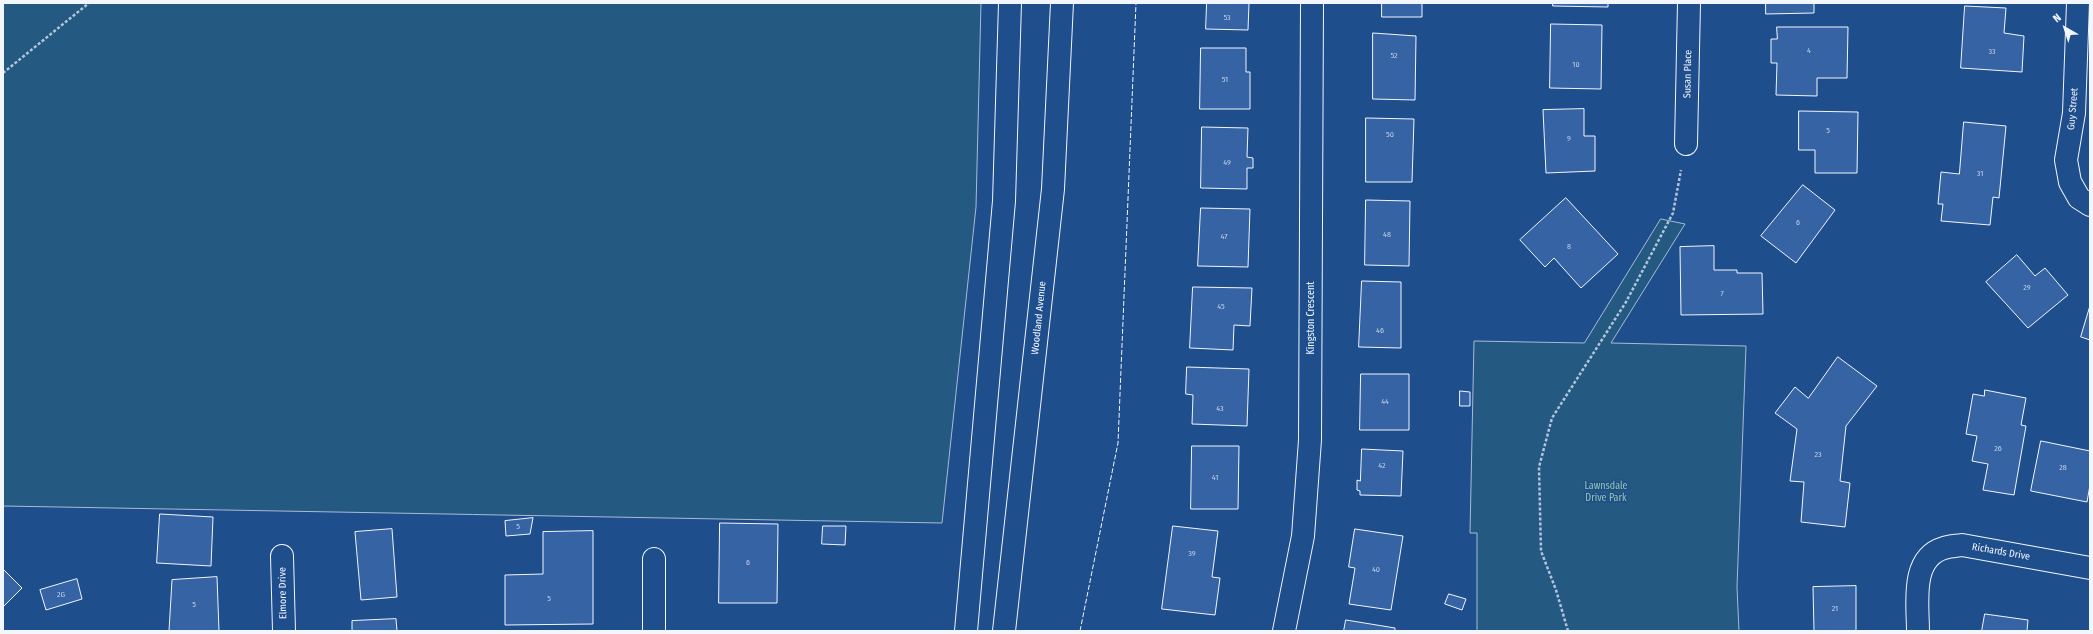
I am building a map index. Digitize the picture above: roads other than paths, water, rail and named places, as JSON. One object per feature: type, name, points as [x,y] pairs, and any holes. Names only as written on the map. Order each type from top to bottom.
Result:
[{"type":"street","points":[[966,631],[1004,201],[1010,3]]},
{"type":"street","name":"Woodland Avenue","points":[[1004,631],[1053,190],[1062,3]]},
{"type":"street","name":"Kingston Crescent","points":[[1284,631],[1303,536],[1310,440],[1312,3]]},
{"type":"street","name":"Susan Place","points":[[1686,144],[1689,3]]},
{"type":"street","name":"Guy Street","points":[[2078,3],[2074,113],[2066,160],[2070,182],[2079,198],[2090,205]]},
{"type":"street","name":"Richards Drive","points":[[1918,631],[1918,592],[1921,569],[1931,554],[1943,548],[1962,545],[2090,568]]},
{"type":"street","name":"Elmore Drive","points":[[282,556],[284,631]]},
{"type":"street","points":[[654,559],[654,631]]},
{"type":"park label","name":"Lawnsdale Drive Park","points":[[1606,492]]}]
